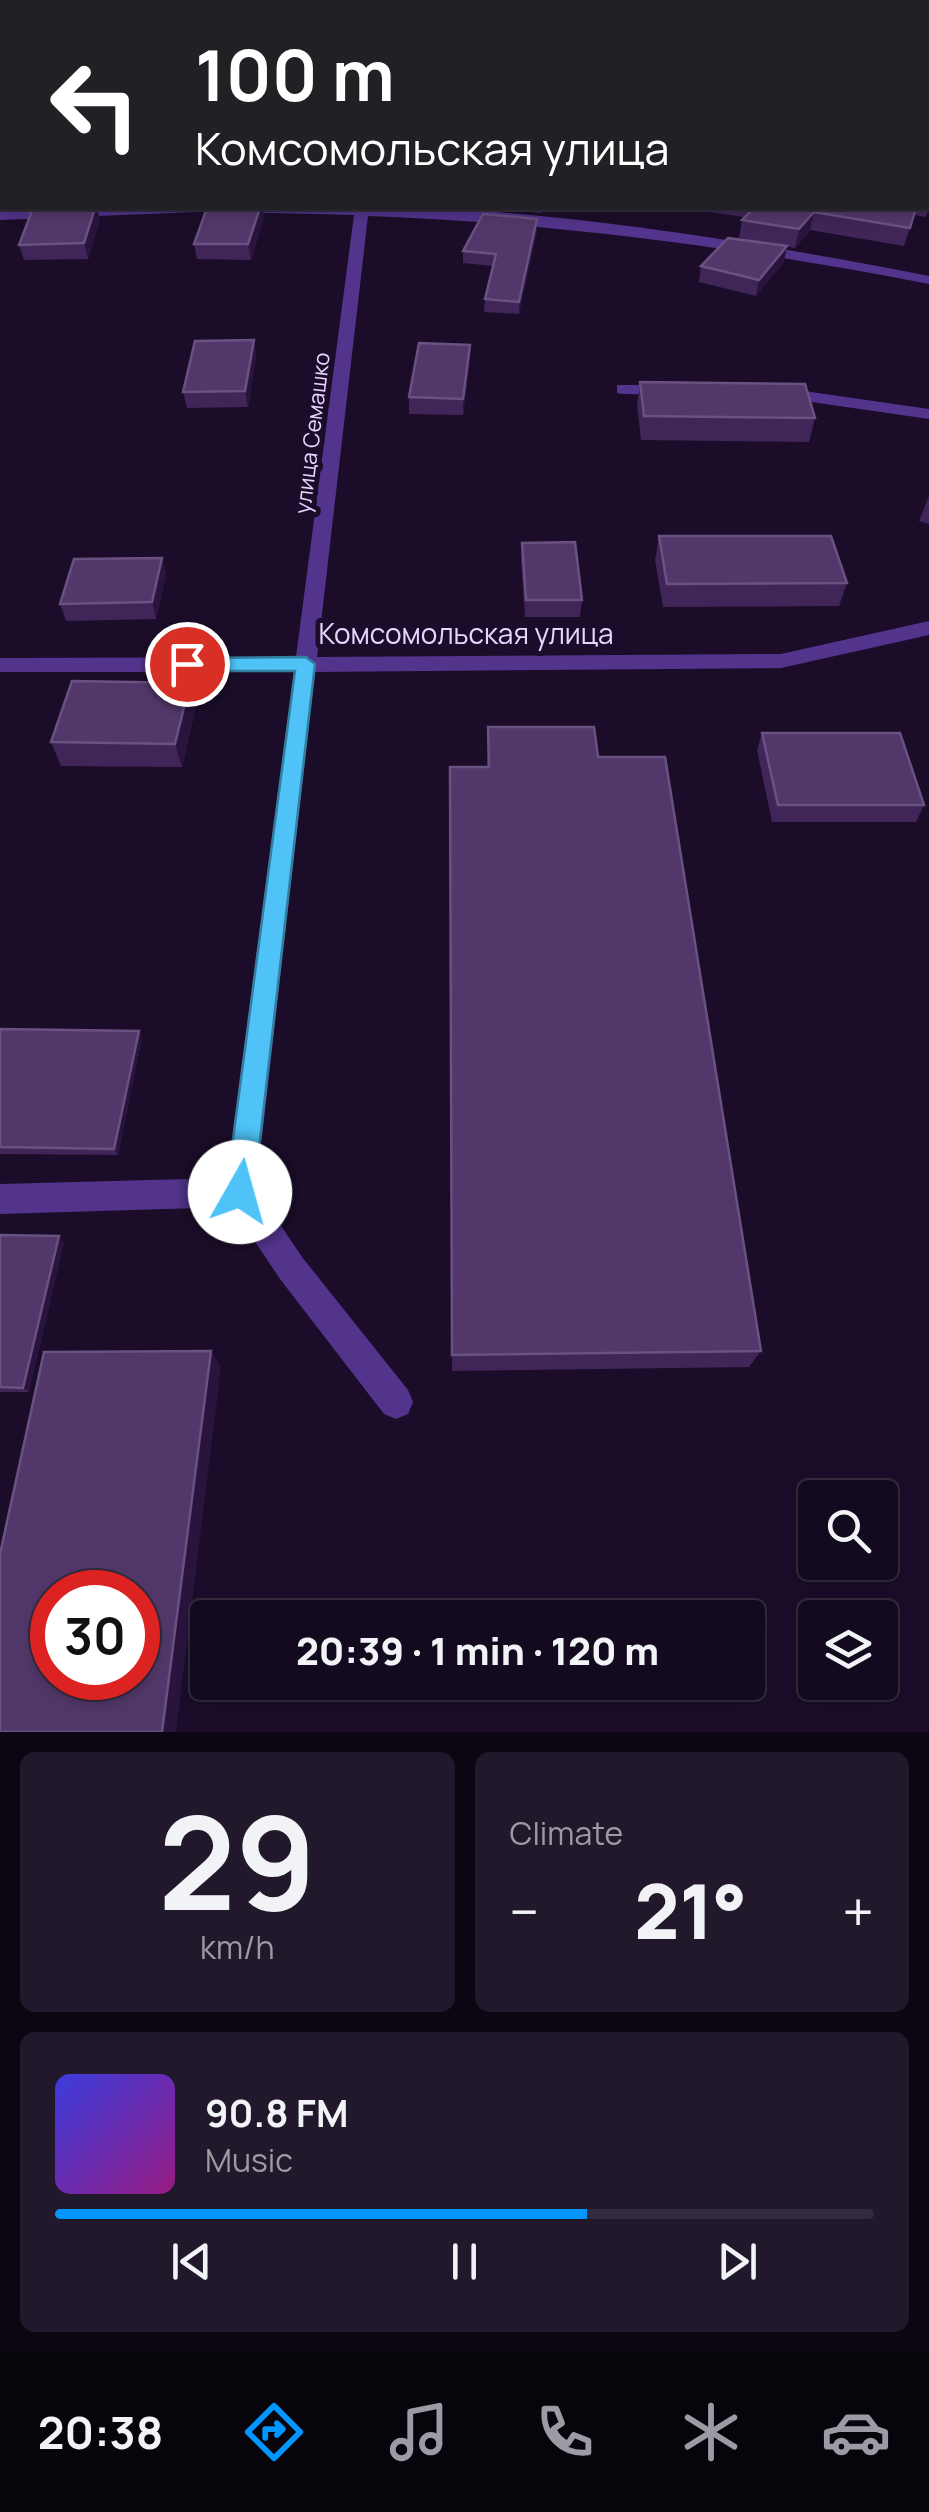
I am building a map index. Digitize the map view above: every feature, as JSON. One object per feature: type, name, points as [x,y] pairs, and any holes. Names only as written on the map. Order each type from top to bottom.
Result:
[{"type":"street","points":[[0,216],[147,210]]},
{"type":"street","name":"улица Семашко","points":[[240,1192],[362,210]]},
{"type":"street","points":[[390,210],[611,226],[730,242],[929,280]]},
{"type":"street","points":[[623,389],[682,390]]},
{"type":"street","points":[[762,392],[802,392],[928,413]]},
{"type":"street","name":"Комсомольская улица","points":[[0,664],[781,661],[929,628]]},
{"type":"street","points":[[0,1199],[240,1192],[291,1268],[396,1402]]},
{"type":"building","points":[[32,210],[94,210],[84,243],[19,245]]},
{"type":"building","points":[[206,210],[259,210],[248,244],[194,244]]},
{"type":"building","points":[[752,210],[915,210],[910,228],[814,212],[799,229],[742,220]]},
{"type":"building","points":[[483,214],[537,219],[519,302],[485,299],[496,254],[463,251]]},
{"type":"building","points":[[728,238],[787,246],[759,280],[701,266]]},
{"type":"building","points":[[254,340],[245,391],[183,392],[195,341]]},
{"type":"building","points":[[419,343],[470,345],[463,399],[409,397]]},
{"type":"building","points":[[640,382],[805,384],[815,418],[644,416]]},
{"type":"building","points":[[659,536],[831,536],[847,583],[667,584]]},
{"type":"building","points":[[575,542],[582,600],[526,600],[522,543]]},
{"type":"building","points":[[162,558],[152,602],[60,604],[74,559]]},
{"type":"building","points":[[72,681],[190,683],[175,744],[51,742]]},
{"type":"building","points":[[488,727],[594,727],[598,757],[665,757],[761,1351],[452,1355],[450,767],[489,767]]},
{"type":"building","points":[[762,733],[900,733],[924,805],[778,805]]},
{"type":"building","points":[[0,1029],[139,1031],[114,1149],[0,1147]]},
{"type":"building","points":[[0,1235],[59,1236],[23,1388],[0,1387]]},
{"type":"building","points":[[211,1351],[162,1732],[0,1732],[0,1554],[44,1352]]},
{"type":"route","points":[[187,664],[306,664],[240,1192]]}]
